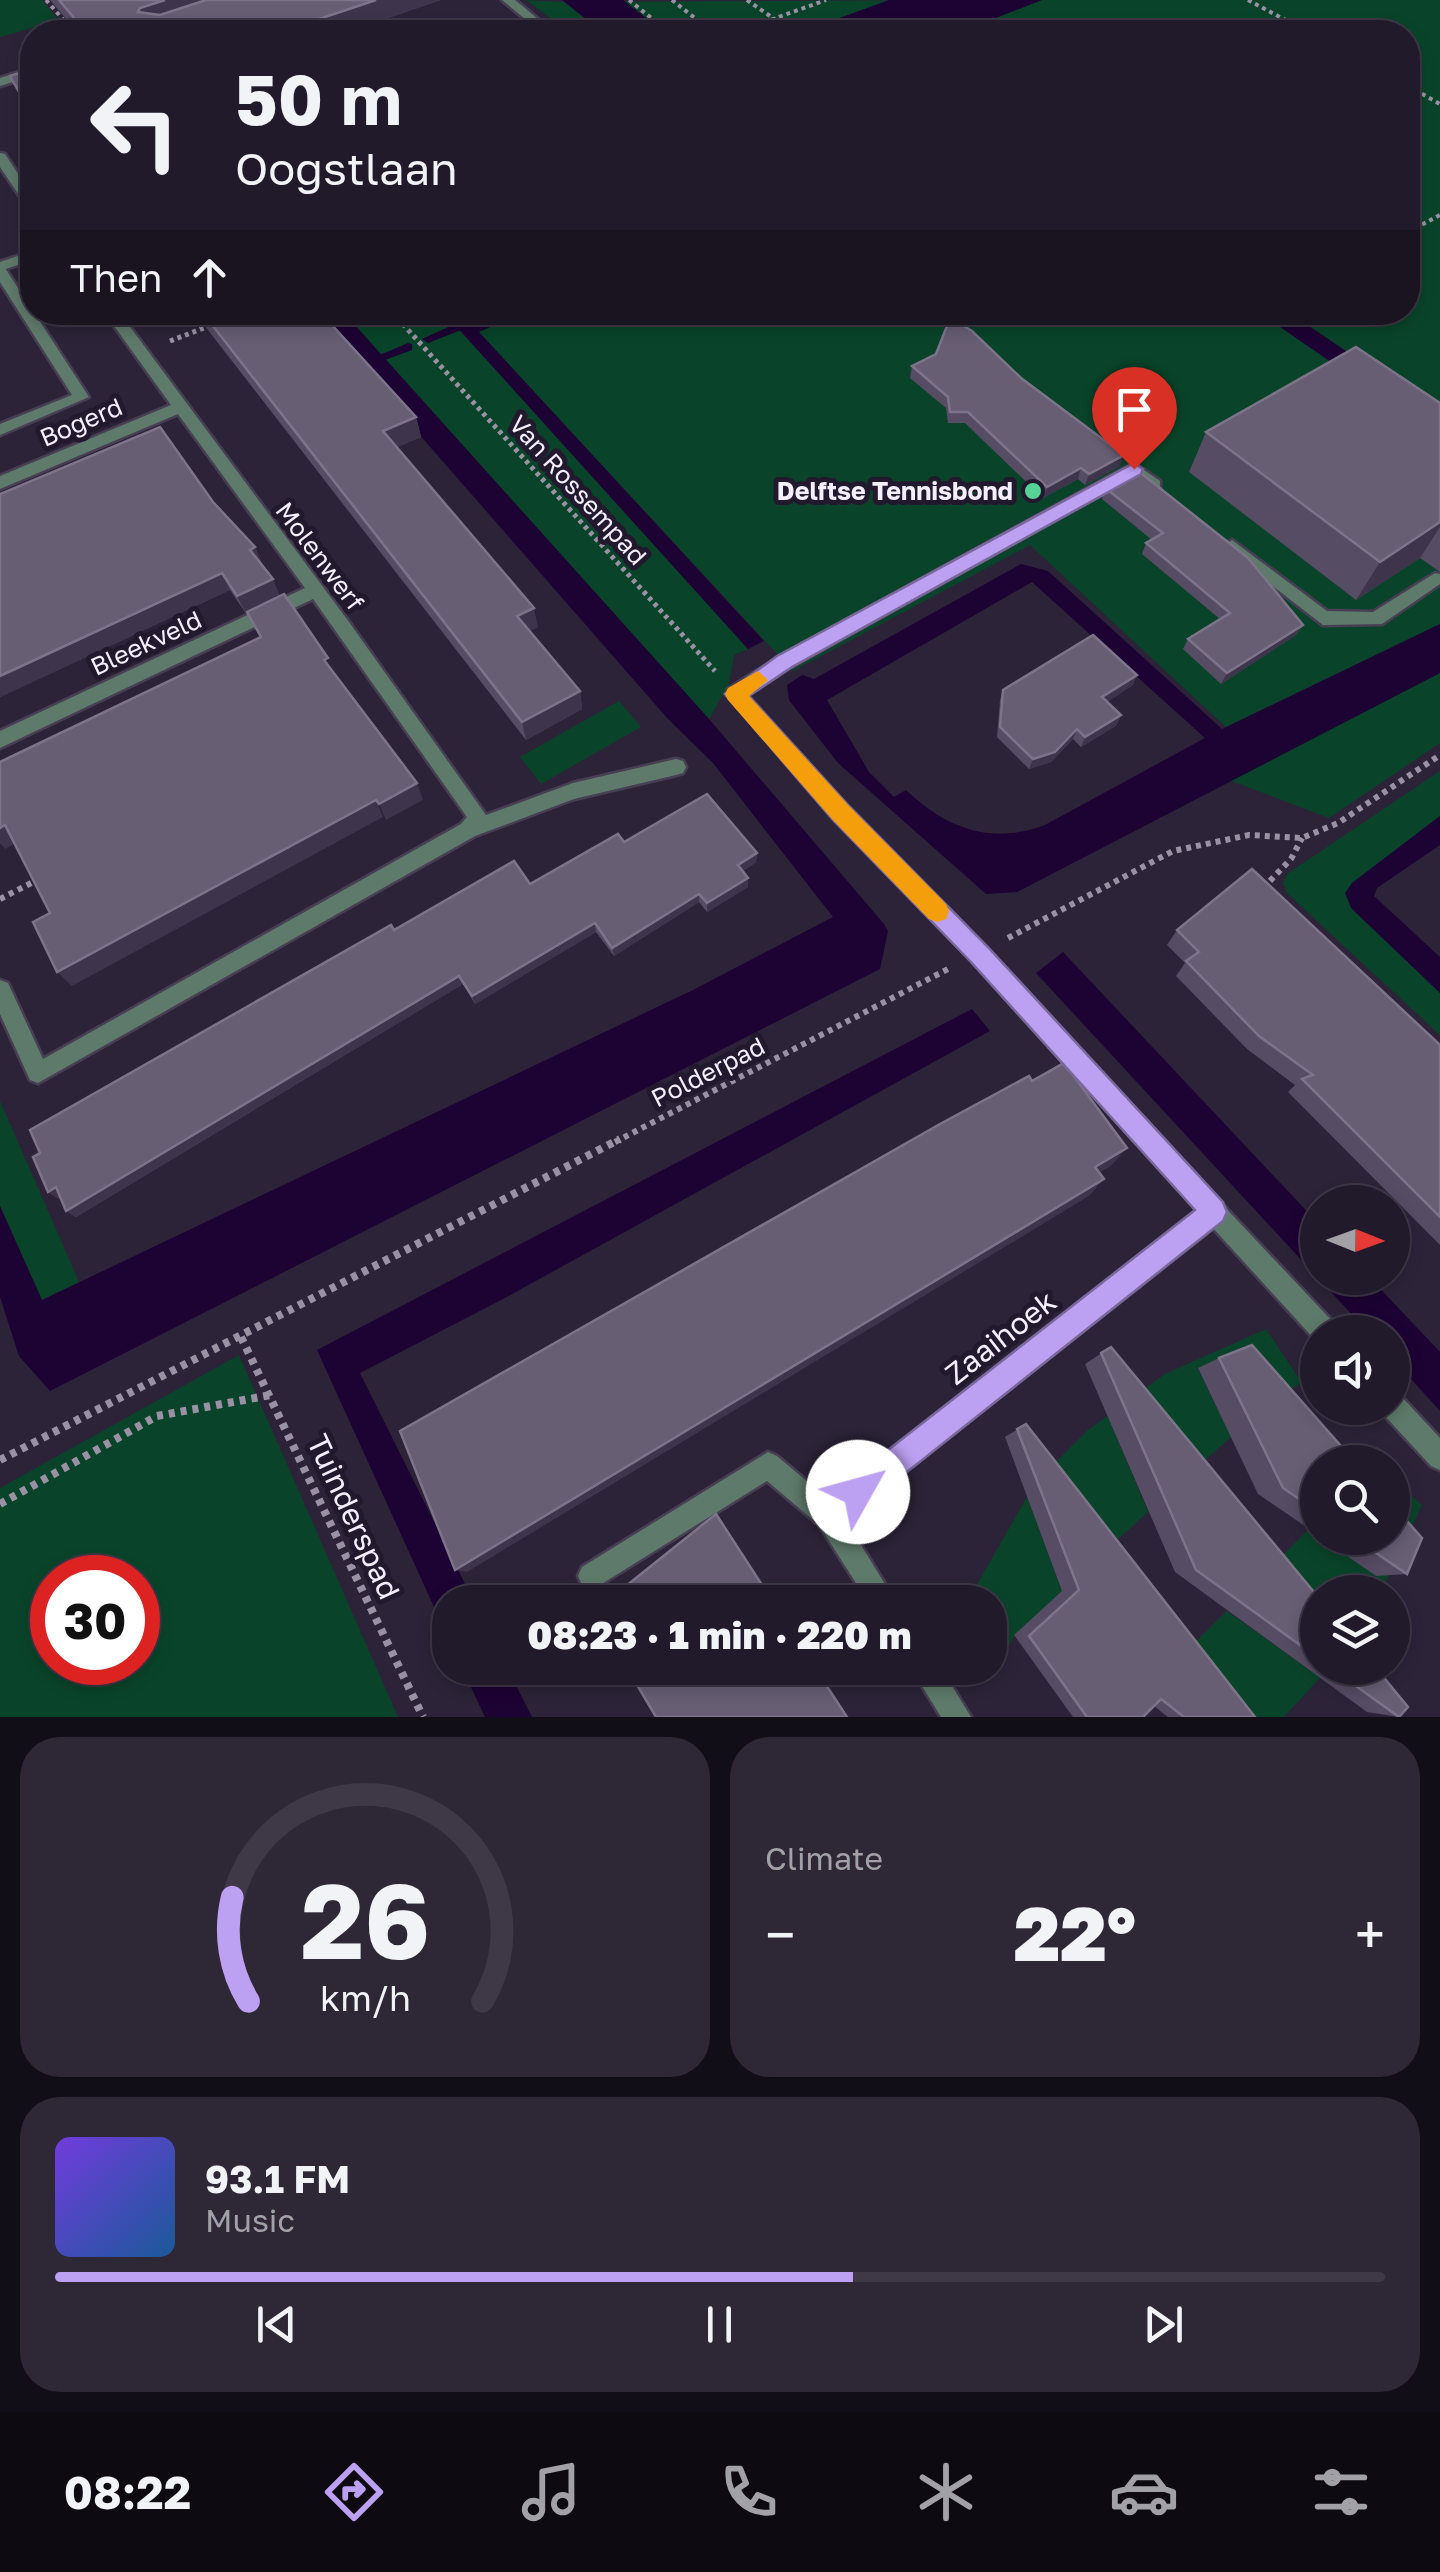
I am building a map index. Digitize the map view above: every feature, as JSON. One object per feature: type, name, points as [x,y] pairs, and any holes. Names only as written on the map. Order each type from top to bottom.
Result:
[{"type":"street","points":[[508,0],[533,20]]},
{"type":"street","points":[[0,157],[20,186]]},
{"type":"street","points":[[0,269],[20,300]]},
{"type":"street","points":[[0,430],[82,397],[36,325]]},
{"type":"street","name":"Molenwerf","points":[[121,325],[396,698],[478,818],[468,830]]},
{"type":"street","name":"Bogerd","points":[[0,483],[180,408]]},
{"type":"street","points":[[1163,492],[1134,469],[784,662],[736,694],[841,813],[978,953],[1309,1315]]},
{"type":"street","points":[[1222,538],[1324,618],[1376,619],[1434,579]]},
{"type":"street","name":"Bleekveld","points":[[0,740],[314,591]]},
{"type":"street","points":[[0,990],[38,1073],[468,830],[573,791],[676,767]]},
{"type":"street","name":"Zaaihoek","points":[[828,1516],[1214,1212]]},
{"type":"street","points":[[1410,1424],[1440,1457]]},
{"type":"street","points":[[591,1576],[768,1465],[828,1516],[873,1585]]},
{"type":"street","points":[[936,1685],[957,1717]]},
{"type":"path","points":[[46,0],[64,20]]},
{"type":"path","points":[[629,0],[654,20]]},
{"type":"path","points":[[663,0],[697,18]]},
{"type":"path","points":[[672,0],[697,18]]},
{"type":"path","points":[[747,0],[775,19]]},
{"type":"path","points":[[772,20],[826,0]]},
{"type":"path","points":[[1248,0],[1286,20]]},
{"type":"path","points":[[692,20],[697,18]]},
{"type":"path","name":"Van Rossempad","points":[[404,325],[736,694]]},
{"type":"path","points":[[141,352],[209,326]]},
{"type":"path","name":"Polderpad","points":[[0,1460],[1174,851],[1250,835],[1302,838],[1338,824],[1440,755]]},
{"type":"path","points":[[1262,889],[1291,859],[1302,838]]},
{"type":"path","points":[[0,899],[52,873]]},
{"type":"path","name":"Tuinderspad","points":[[242,1337],[423,1717]]},
{"type":"path","points":[[0,1504],[156,1416],[271,1395]]},
{"type":"green space","points":[[0,0],[42,0],[59,20],[20,20],[20,31],[0,37]]},
{"type":"green space","points":[[526,0],[976,0],[921,20],[553,20]]},
{"type":"green space","points":[[1042,0],[1440,0],[1440,415],[1308,325],[1420,325],[1420,20],[991,20]]},
{"type":"green space","points":[[355,325],[458,325],[748,649],[734,655],[729,684],[709,719]]},
{"type":"green space","name":"Delftse Tennisbond","points":[[492,325],[1277,325],[1440,437],[1440,624],[1226,727],[1030,545],[793,671],[478,331]]},
{"type":"green space","points":[[1440,673],[1440,743],[1329,818],[1229,780]]},
{"type":"green space","points":[[619,701],[641,727],[541,784],[520,757]]},
{"type":"green space","points":[[1440,771],[1440,816],[1352,883],[1351,908],[1440,993],[1440,1035],[1287,893],[1283,883],[1287,874]]},
{"type":"green space","points":[[0,1101],[79,1282],[42,1300],[0,1206]]},
{"type":"green space","points":[[1266,1329],[1300,1384],[1268,1401],[1198,1369],[1231,1437],[1189,1474],[1110,1421],[1148,1512],[1105,1551],[1029,1502],[1062,1591],[1015,1635],[1007,1649],[1007,1585],[977,1585],[1035,1483],[1088,1430],[1165,1374]]},
{"type":"green space","points":[[239,1355],[398,1717],[0,1717],[0,1488]]},
{"type":"green space","points":[[1410,1495],[1422,1505],[1410,1530]]},
{"type":"green space","points":[[1300,1538],[1300,1555],[1346,1555],[1375,1575],[1300,1575],[1300,1610],[1268,1570]]},
{"type":"green space","points":[[1385,1555],[1398,1555],[1389,1575],[1376,1575]]},
{"type":"green space","points":[[1227,1611],[1300,1663],[1300,1685],[1313,1685],[1284,1717],[1233,1717],[1184,1653]]},
{"type":"shaded area","points":[[562,0],[623,0],[649,20],[587,20]]},
{"type":"shaded area","points":[[889,0],[1042,0],[991,20],[834,20]]},
{"type":"shaded area","points":[[323,325],[355,325],[709,719],[884,924],[888,931],[880,969],[50,1391],[19,1356],[0,1297],[0,1206],[42,1300],[693,990],[833,917],[713,763],[668,719]]},
{"type":"shaded area","points":[[455,325],[495,325],[479,332],[764,641],[748,649]]},
{"type":"shaded area","points":[[1277,325],[1308,325],[1440,415],[1440,437]]},
{"type":"shaded area","points":[[1021,564],[1048,571],[1222,729],[1440,624],[1440,673],[1017,892],[986,894],[838,763],[789,700],[787,685],[802,675],[814,679]],"holes":[[[1032,582],[1205,738],[1045,825],[1025,831],[988,833],[937,815],[906,790],[894,797],[869,772],[827,700]]]},
{"type":"shaded area","points":[[1440,816],[1440,845],[1377,888],[1374,896],[1440,957],[1440,993],[1351,908],[1345,893],[1352,883]]},
{"type":"shaded area","points":[[1063,952],[1300,1204],[1300,1259],[1036,973]]},
{"type":"shaded area","points":[[972,1009],[990,1031],[503,1299],[360,1373],[466,1585],[432,1585],[432,1602],[317,1350]]},
{"type":"shaded area","points":[[1334,1295],[1386,1295],[1405,1315],[1352,1315]]},
{"type":"shaded area","points":[[1410,1320],[1440,1352],[1440,1411],[1410,1378]]},
{"type":"shaded area","points":[[470,1685],[516,1685],[532,1717],[485,1717]]},
{"type":"building","points":[[59,0],[165,0],[138,12],[160,15],[206,0],[376,0],[316,20],[76,20]]},
{"type":"building","points":[[20,73],[20,94],[10,76]]},
{"type":"building","points":[[212,325],[332,325],[416,417],[383,431],[534,608],[517,616],[580,691],[522,722]]},
{"type":"building","points":[[947,325],[962,325],[1021,378],[1124,455],[1089,474],[1081,468],[1047,487],[968,412],[950,412],[948,397],[912,366],[936,354]]},
{"type":"building","points":[[1356,347],[1440,403],[1440,522],[1380,562],[1206,432]]},
{"type":"building","points":[[160,427],[213,502],[255,547],[250,550],[273,579],[237,596],[222,573],[0,676],[0,494]]},
{"type":"building","points":[[1137,470],[1248,558],[1303,625],[1227,673],[1188,639],[1230,613],[1146,543],[1163,533],[1105,488]]},
{"type":"building","points":[[284,594],[328,658],[324,660],[417,783],[379,804],[376,800],[57,972],[33,922],[50,913],[5,825],[0,828],[0,762],[261,637],[247,612]]},
{"type":"building","points":[[1093,635],[1137,675],[1102,697],[1121,715],[1085,737],[1077,729],[1055,752],[1033,759],[1000,727],[1003,690]]},
{"type":"building","points":[[707,794],[757,853],[738,865],[748,878],[707,903],[699,894],[612,948],[595,923],[472,996],[459,976],[66,1211],[56,1187],[48,1192],[33,1157],[40,1153],[30,1130],[391,925],[394,930],[514,861],[530,884],[618,834],[624,842]]},
{"type":"building","points":[[1252,869],[1440,1045],[1440,1217],[1302,1079],[1313,1075],[1259,1036],[1186,961],[1199,952],[1177,930]]},
{"type":"building","points":[[1064,1063],[1127,1148],[1095,1167],[1104,1179],[455,1570],[400,1431],[940,1124],[1029,1076],[1032,1081]]},
{"type":"building","points":[[1252,1345],[1300,1400],[1300,1425],[1322,1425],[1340,1445],[1300,1445],[1300,1500],[1283,1488],[1219,1358]]},
{"type":"building","points":[[1111,1347],[1300,1575],[1300,1645],[1196,1570],[1101,1353]]},
{"type":"building","points":[[1026,1424],[1255,1717],[1184,1717],[1161,1699],[1143,1717],[1087,1717],[1029,1636],[1079,1590],[1017,1429]]},
{"type":"building","points":[[716,1514],[762,1585],[627,1585]]},
{"type":"building","points":[[1410,1524],[1422,1538],[1407,1574],[1379,1555],[1410,1555]]},
{"type":"building","points":[[637,1685],[826,1685],[847,1717],[656,1717]]},
{"type":"building","points":[[1355,1685],[1390,1685],[1408,1707],[1399,1717]]},
{"type":"waterway","points":[[428,339],[457,327]]},
{"type":"waterway","points":[[374,360],[408,347]]},
{"type":"slow traffic","points":[[758,680],[736,694],[841,813],[937,911]]},
{"type":"place","name":"Delftse Tennisbond","points":[[1033,491]]},
{"type":"route","points":[[858,1492],[1214,1212],[978,953],[841,813],[736,694],[784,662],[1134,469]]}]
